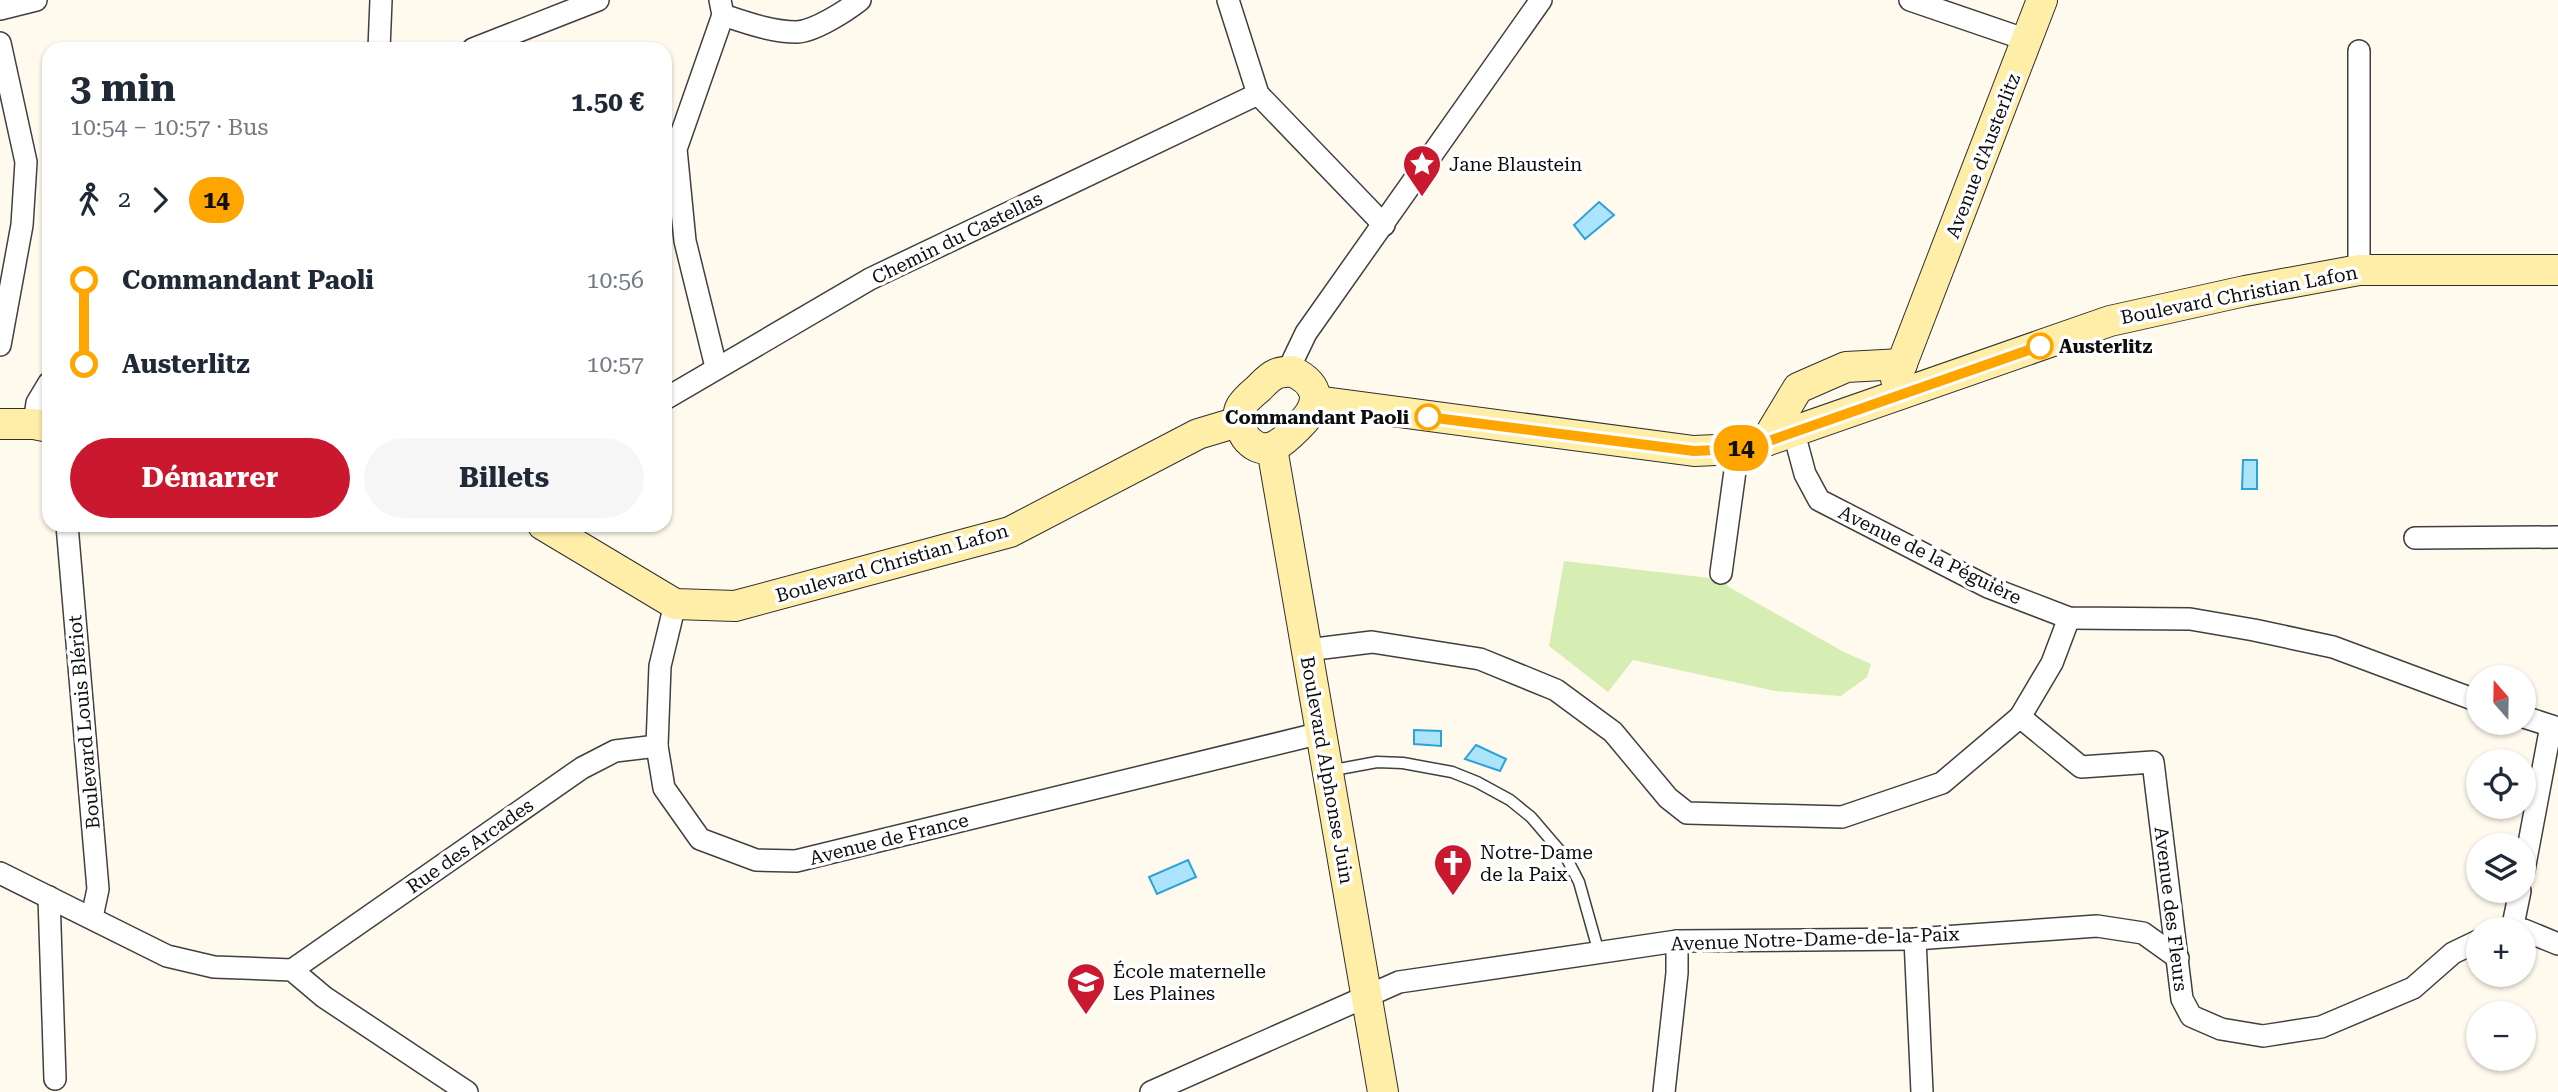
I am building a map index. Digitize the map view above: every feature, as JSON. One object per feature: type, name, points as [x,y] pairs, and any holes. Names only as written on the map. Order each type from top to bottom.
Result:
[{"type":"street","points":[[0,9],[36,0]]},
{"type":"street","points":[[379,42],[381,0]]},
{"type":"street","points":[[491,42],[598,0]]},
{"type":"street","points":[[716,367],[685,241],[676,149],[722,7],[761,27],[800,32],[842,14],[860,0]]},
{"type":"street","points":[[1228,0],[1258,94],[1384,225]]},
{"type":"street","points":[[1292,371],[1293,360],[1306,333],[1541,0]]},
{"type":"street","points":[[1910,0],[2028,40]]},
{"type":"street","name":"Avenue d'Austerlitz","points":[[1924,311],[1913,389],[1896,379],[2042,0]]},
{"type":"street","points":[[0,43],[26,162],[22,225],[0,345]]},
{"type":"street","points":[[2359,51],[2359,270]]},
{"type":"street","name":"Chemin du Castellas","points":[[672,394],[870,279],[1258,94]]},
{"type":"street","name":"Boulevard Christian Lafon","points":[[1316,401],[1694,451],[1752,445],[1794,433],[2110,321],[2245,290],[2359,270],[2558,270]]},
{"type":"street","points":[[1721,573],[1752,445],[1798,388],[1846,367],[1902,364]]},
{"type":"street","points":[[1292,371],[1304,377],[1313,389],[1316,401],[1311,414],[1283,443],[1272,448],[1260,448],[1250,442],[1238,422],[1242,402],[1274,375],[1292,371]]},
{"type":"street","points":[[0,424],[41,426],[37,403],[42,395]]},
{"type":"street","name":"Boulevard Christian Lafon","points":[[555,532],[675,604],[735,606],[1010,532],[1198,434],[1238,422]]},
{"type":"street","name":"Avenue de la Péguière","points":[[1794,433],[1805,474],[1819,500],[1988,587],[2069,618],[2190,620],[2254,629],[2333,647],[2466,697]]},
{"type":"street","name":"Boulevard Alphonse Juin","points":[[1272,448],[1382,1092]]},
{"type":"street","name":"Boulevard Louis Blériot","points":[[68,532],[98,889],[92,918]]},
{"type":"street","points":[[2415,538],[2558,537]]},
{"type":"street","name":"Avenue de France","points":[[675,604],[660,666],[657,746],[664,788],[700,839],[756,860],[796,861],[1321,733]]},
{"type":"street","points":[[1307,650],[1372,642],[1480,659],[1556,691],[1613,732],[1668,798],[1686,813],[1842,817],[1942,783],[2020,717],[2052,663],[2069,618]]},
{"type":"street","name":"Avenue des Fleurs","points":[[2020,717],[2081,766],[2153,762],[2182,999],[2191,1016],[2221,1029],[2263,1036],[2320,1027],[2413,988],[2453,953],[2466,947]]},
{"type":"street","points":[[2532,833],[2554,727],[2536,720]]},
{"type":"street","name":"Rue des Arcades","points":[[292,970],[582,768],[615,751],[657,746]]},
{"type":"street","points":[[0,873],[167,956],[214,967],[292,970],[324,997],[467,1092]]},
{"type":"street","points":[[49,897],[55,1079]]},
{"type":"street","name":"Avenue Notre-Dame-de-la-Paix","points":[[1150,1092],[1399,982],[1678,941],[1915,939],[2097,926],[2143,933],[2178,958]]},
{"type":"street","points":[[2536,936],[2558,944]]},
{"type":"street","points":[[1915,939],[1922,1092]]},
{"type":"street","points":[[1664,1092],[1678,941]]},
{"type":"lane","points":[[1327,771],[1377,762],[1403,763],[1452,772],[1510,800],[1531,817],[1567,859],[1579,882],[1599,953]]},
{"type":"green space","points":[[1564,561],[1727,580],[1727,586],[1842,651],[1871,664],[1867,677],[1841,696],[1775,691],[1633,660],[1608,692],[1549,646]]},
{"type":"water","points":[[1599,202],[1614,215],[1585,239],[1574,225]]},
{"type":"water","points":[[2243,460],[2257,460],[2257,489],[2242,489]]},
{"type":"water","points":[[1414,730],[1441,731],[1441,746],[1414,744]]},
{"type":"water","points":[[1476,745],[1506,759],[1500,771],[1465,759]]},
{"type":"water","points":[[1188,860],[1196,877],[1157,894],[1149,877]]},
{"type":"bus line","name":"14","points":[[1428,417],[1694,451],[1738,449],[1794,433],[1926,384],[2040,346]]},
{"type":"place","name":"Jane Blaustein","points":[[1422,198]]},
{"type":"place","name":"Austerlitz","points":[[2040,346]]},
{"type":"place","name":"Commandant Paoli","points":[[1428,417]]},
{"type":"place","name":"Notre-Dame de la Paix","points":[[1453,897]]},
{"type":"place","name":"École maternelle Les Plaines","points":[[1086,1016]]}]
